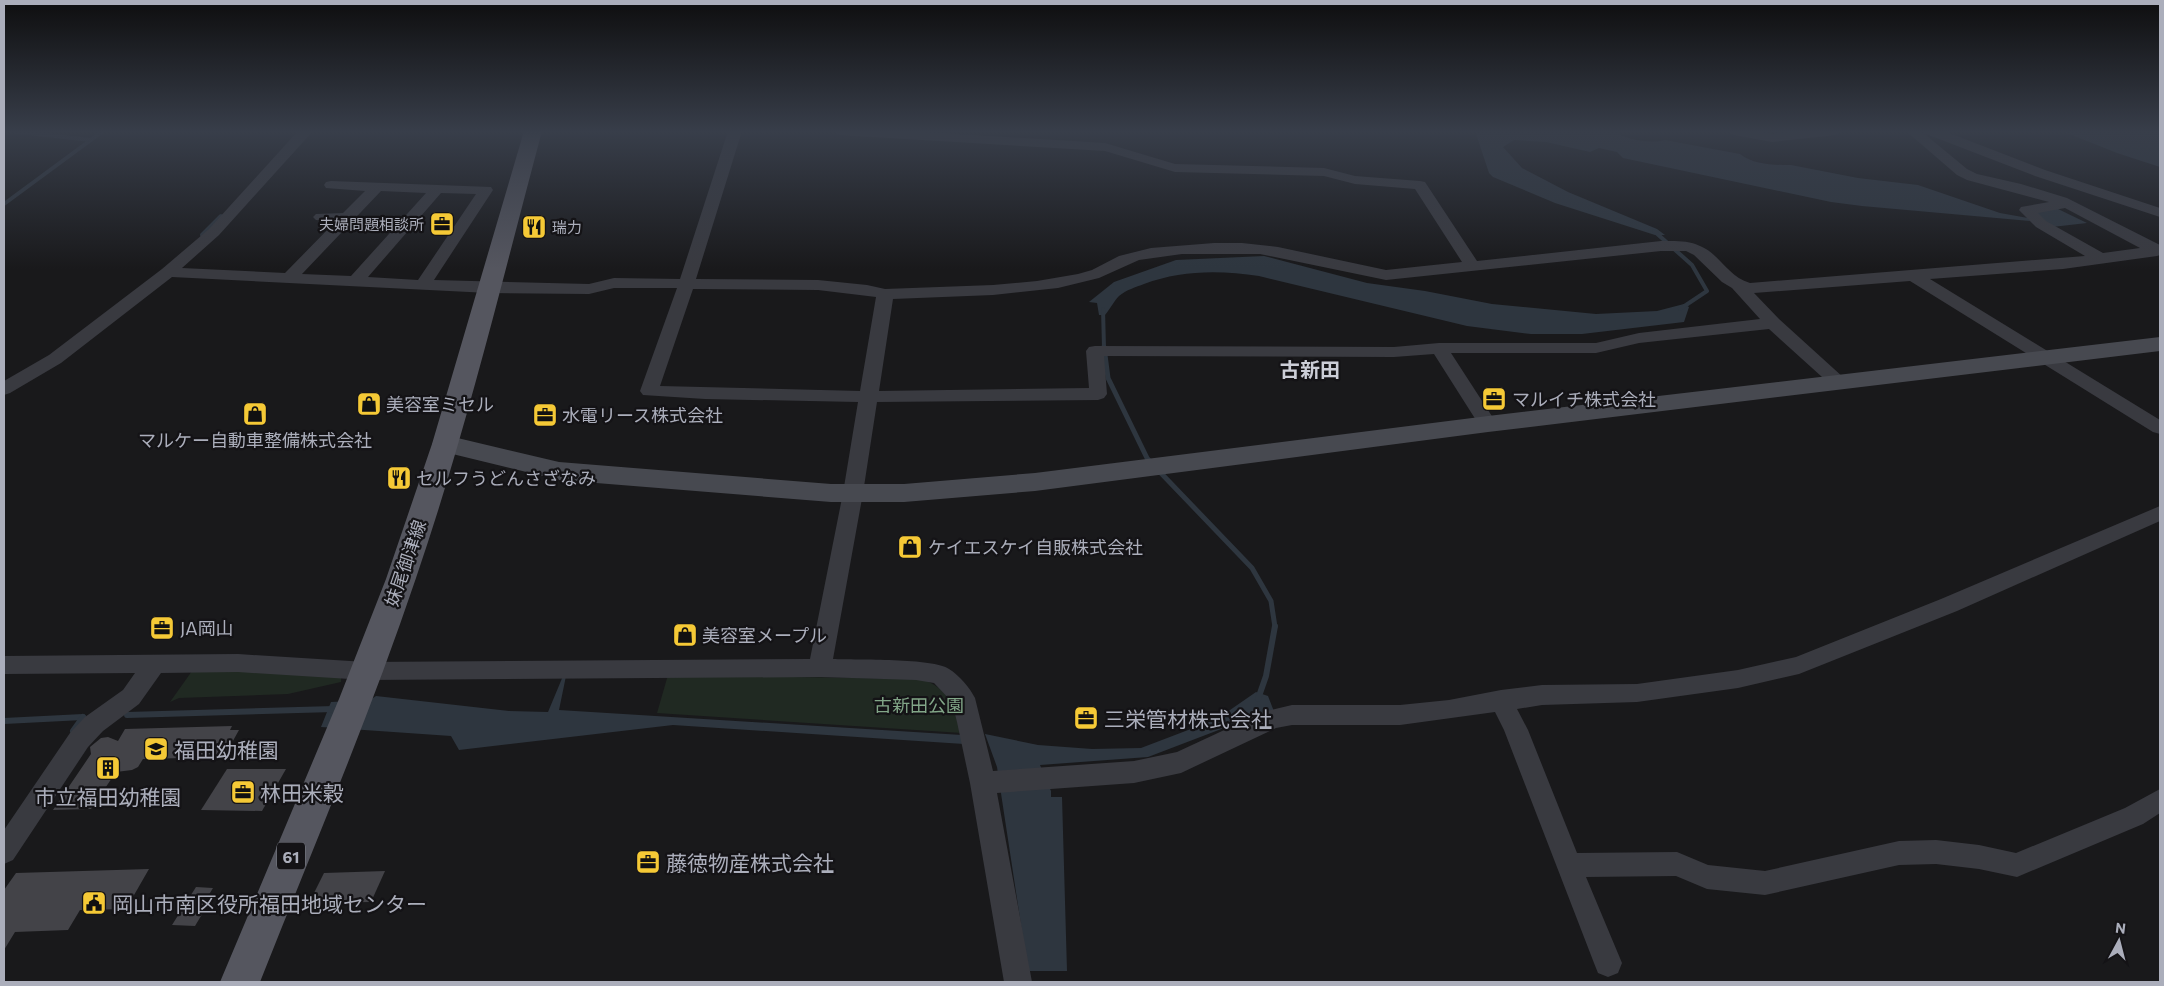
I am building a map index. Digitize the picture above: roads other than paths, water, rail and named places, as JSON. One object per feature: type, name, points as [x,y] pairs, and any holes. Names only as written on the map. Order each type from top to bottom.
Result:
[{"type":"main road","name":"妹尾御津線","points":[[240,982],[361,685],[401,579],[445,444],[520,177]]},
{"type":"street","points":[[4,389],[55,359],[168,272],[214,232],[264,177]]},
{"type":"street","points":[[720,177],[686,285],[649,391],[736,396],[869,397],[1098,394],[1095,351],[1394,352],[1439,348],[1596,348],[1639,338],[1773,323]]},
{"type":"street","points":[[1343,177],[1355,180],[1420,185],[1472,266]]},
{"type":"street","points":[[1972,177],[2032,191],[2067,203],[2159,250]]},
{"type":"street","points":[[2052,177],[2160,213]]},
{"type":"street","points":[[331,186],[486,190],[423,285]]},
{"type":"street","points":[[289,278],[377,187]]},
{"type":"street","points":[[355,282],[437,189]]},
{"type":"street","points":[[481,199],[514,199]]},
{"type":"street","points":[[2100,258],[2035,219],[2026,210],[2067,203],[2130,204]]},
{"type":"street","points":[[321,217],[347,218]]},
{"type":"street","points":[[168,272],[489,288],[589,289],[614,283],[818,285],[867,290],[885,294],[1023,287],[1060,283],[1097,274],[1124,260],[1150,252],[1240,248],[1263,249],[1360,272],[1386,275],[1661,246],[1679,246],[1700,252],[1733,284],[1750,288],[2063,264],[2159,250]]},
{"type":"street","points":[[1912,275],[2160,428]]},
{"type":"street","points":[[1739,286],[1773,323],[1838,382]]},
{"type":"street","points":[[820,668],[853,493],[885,294]]},
{"type":"street","points":[[445,444],[560,470],[649,479],[853,493],[968,489],[1488,424],[2160,344]]},
{"type":"street","points":[[1439,348],[1488,424]]},
{"type":"street","points":[[983,783],[1134,772],[1172,764],[1181,762],[1272,719],[1292,715],[1400,715],[1448,710],[1542,694],[1637,693],[1738,679],[1799,665],[1949,605],[2160,513]]},
{"type":"street","points":[[4,665],[238,663],[338,668],[361,685],[820,668],[916,671],[941,675],[963,698],[970,722],[983,783],[1018,982]]},
{"type":"street","points":[[4,852],[79,740],[94,724],[131,697],[154,665]]},
{"type":"street","points":[[1501,700],[1516,730],[1608,963]]},
{"type":"street","points":[[1568,865],[1677,864],[1706,877],[1765,883],[1899,853],[1936,852],[2017,865],[2134,816],[2160,800]]},
{"type":"waterway","points":[[4,204],[41,177]]},
{"type":"waterway","points":[[202,235],[221,216]]},
{"type":"waterway","points":[[1654,231],[1692,265],[1707,291],[1680,309]]},
{"type":"waterway","points":[[1103,309],[1104,348]]},
{"type":"waterway","points":[[1104,347],[1108,378],[1147,458],[1152,464]]},
{"type":"waterway","points":[[1158,470],[1252,568],[1271,601],[1275,626]]},
{"type":"waterway","points":[[1258,699],[1266,676],[1275,626]]},
{"type":"waterway","points":[[127,715],[334,709]]},
{"type":"waterway","points":[[4,721],[83,717],[73,731]]},
{"type":"place","name":"夫婦問題相談所","points":[[442,224]]},
{"type":"place","name":"瑞力","points":[[534,227]]},
{"type":"place","name":"マルイチ株式会社","points":[[1494,399]]},
{"type":"place","name":"美容室ミセル","points":[[369,404]]},
{"type":"place","name":"マルケー自動車整備株式会社","points":[[255,414]]},
{"type":"place","name":"水電リース株式会社","points":[[545,415]]},
{"type":"place","name":"セルフうどんさざなみ","points":[[399,478]]},
{"type":"place","name":"ケイエスケイ自販株式会社","points":[[910,547]]},
{"type":"place","name":"JA岡山","points":[[162,628]]},
{"type":"place","name":"美容室メープル","points":[[685,635]]},
{"type":"place","name":"三栄管材株式会社","points":[[1086,718]]},
{"type":"place","name":"福田幼稚園","points":[[156,749]]},
{"type":"place","name":"市立福田幼稚園","points":[[108,768]]},
{"type":"place","name":"林田米穀","points":[[243,792]]},
{"type":"place","name":"藤徳物産株式会社","points":[[648,862]]},
{"type":"place","name":"岡山市南区役所福田地域センター","points":[[94,903]]},
{"type":"district","name":"古新田","points":[[1310,369]]},
{"type":"park label","name":"古新田公園","points":[[919,705]]}]
